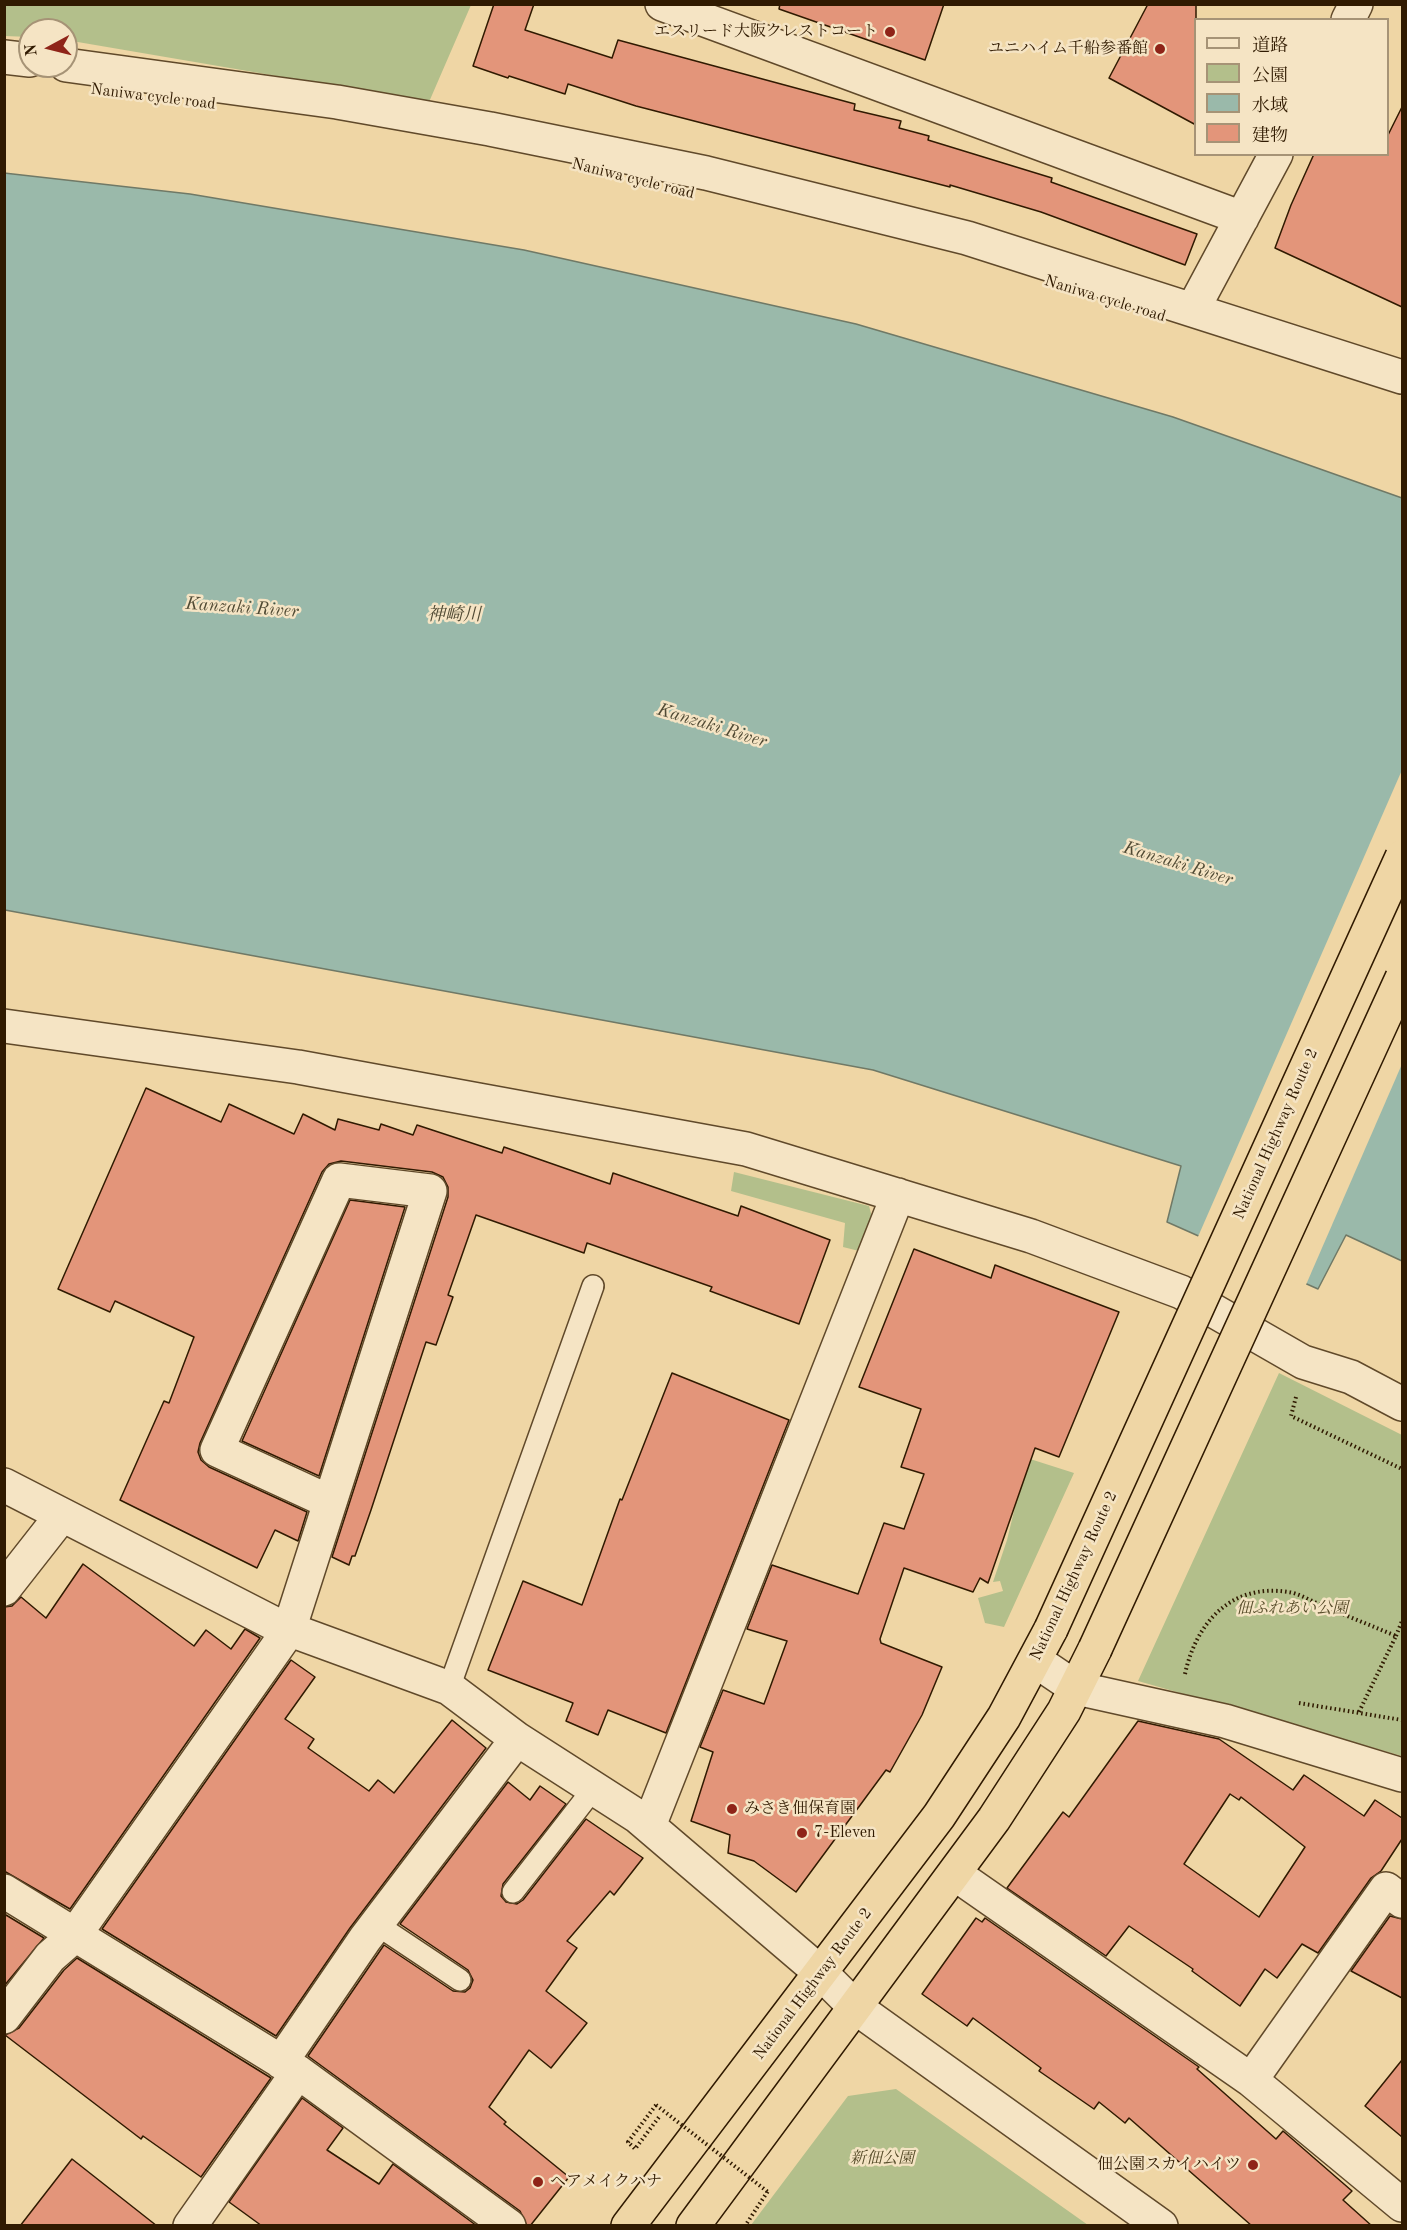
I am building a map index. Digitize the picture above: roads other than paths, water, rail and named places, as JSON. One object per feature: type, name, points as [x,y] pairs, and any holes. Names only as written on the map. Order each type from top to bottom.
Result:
[{"type":"highway","name":"National Highway Route 2","points":[[628,2226],[939,1815],[1004,1717],[1036,1661],[1402,857]]},
{"type":"highway","points":[[693,2226],[955,1874],[1029,1767],[1076,1688],[1402,978]]},
{"type":"street","points":[[662,4],[1242,218]]},
{"type":"street","points":[[1349,18],[1356,4]]},
{"type":"street","points":[[78,67],[337,102],[490,129],[706,173],[967,238],[1402,377]]},
{"type":"street","points":[[1193,309],[1275,156]]},
{"type":"street","points":[[4,1026],[298,1067],[746,1149],[1031,1236],[1181,1292],[1304,1362],[1351,1377],[1402,1404]]},
{"type":"street","points":[[4,2017],[50,1957],[74,1936],[289,1630],[430,1191],[339,1180],[218,1450],[330,1502]]},
{"type":"street","points":[[649,1826],[898,1195]]},
{"type":"street","points":[[4,1485],[289,1630],[449,1689],[517,1739],[649,1826],[821,1973],[855,2007],[1161,2226]]},
{"type":"street","points":[[4,1590],[62,1515]]},
{"type":"street","points":[[1036,1661],[1076,1688],[1226,1721],[1402,1775]]},
{"type":"street","points":[[190,2226],[376,1924],[517,1739]]},
{"type":"street","points":[[955,1874],[1251,2080],[1402,2205]]},
{"type":"street","points":[[1251,2080],[1386,1889],[1402,1901]]},
{"type":"street","points":[[4,1891],[289,2067],[509,2226]]},
{"type":"lane","points":[[449,1689],[593,1286]]},
{"type":"lane","points":[[513,1892],[594,1788]]},
{"type":"lane","points":[[376,1924],[460,1980]]},
{"type":"water","name":"神崎川","points":[[4,173],[190,194],[524,250],[856,324],[1173,417],[1402,498],[1402,1261],[1346,1235],[1318,1289],[1167,1222],[1181,1166],[873,1070],[5,910]]},
{"type":"place","name":"エスリード大阪クレストコート","points":[[890,32]]},
{"type":"place","name":"ユニハイム千船参番館","points":[[1160,49]]},
{"type":"place","name":"みさき佃保育園","points":[[732,1809]]},
{"type":"place","name":"7-Eleven","points":[[802,1833]]},
{"type":"place","name":"佃公園スカイハイツ","points":[[1253,2165]]},
{"type":"place","name":"ヘアメイクハナ","points":[[538,2182]]},
{"type":"water label","name":"Kanzaki River","points":[[242,608]]},
{"type":"water label","name":"Kanzaki River","points":[[712,726]]},
{"type":"water label","name":"Kanzaki River","points":[[1178,864]]},
{"type":"park label","name":"佃ふれあい公園","points":[[1292,1609]]},
{"type":"park label","name":"新佃公園","points":[[882,2159]]}]
